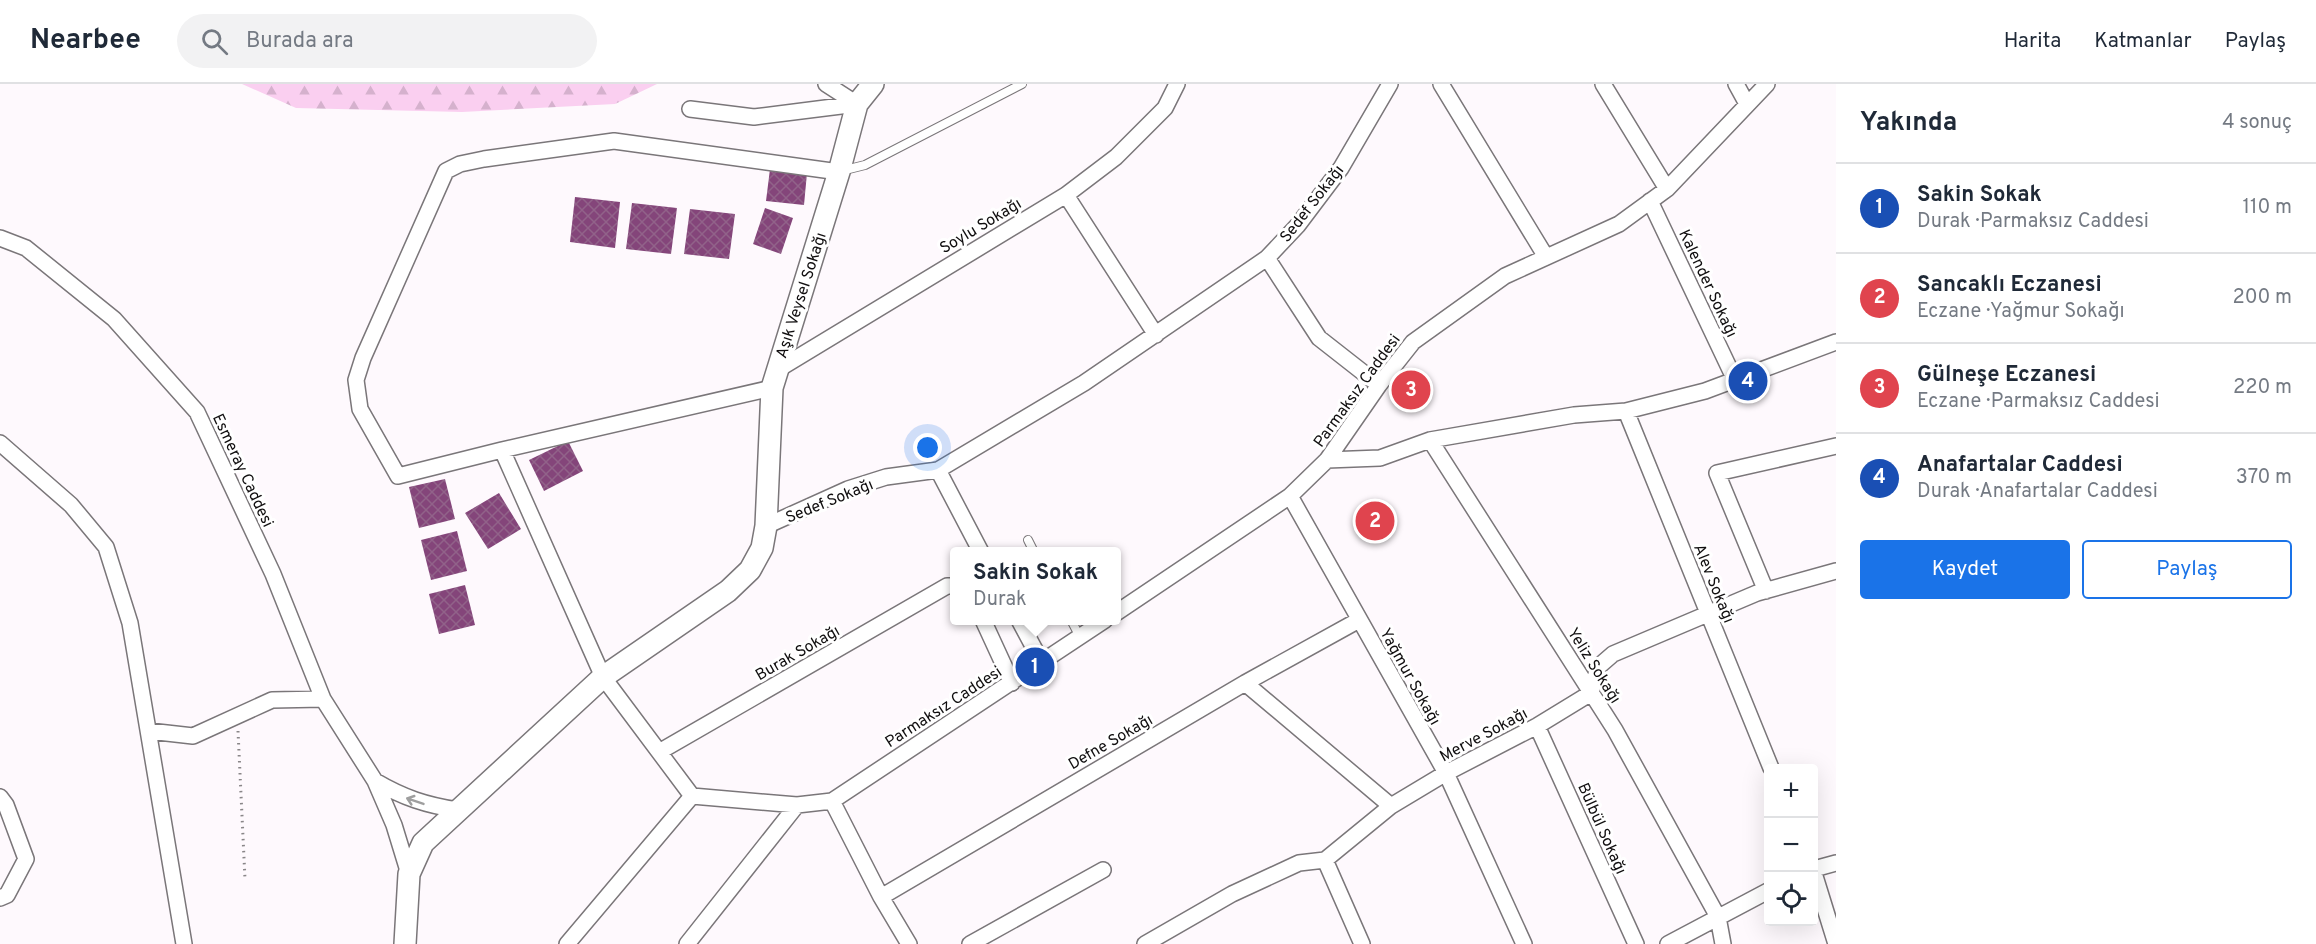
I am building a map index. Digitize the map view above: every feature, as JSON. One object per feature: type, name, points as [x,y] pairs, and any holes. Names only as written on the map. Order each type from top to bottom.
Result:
[{"type":"street","points":[[826,84],[857,104]]},
{"type":"street","points":[[690,109],[754,117],[857,104],[873,84]]},
{"type":"street","name":"Soylu Sokağı","points":[[839,172],[614,141],[484,159],[460,164],[446,171],[363,358],[356,380],[360,409],[398,476],[774,379],[1066,195],[1116,157],[1165,108],[1177,84]]},
{"type":"street","name":"Sedef Sokağı","points":[[405,944],[409,874],[423,843],[603,677],[728,591],[750,570],[762,548],[766,526],[848,489],[886,477],[938,471],[1084,383],[1266,258],[1298,225],[1341,168],[1390,84]]},
{"type":"street","points":[[1441,84],[1546,257]]},
{"type":"street","points":[[1603,84],[1667,189]]},
{"type":"street","points":[[1736,84],[1747,104]]},
{"type":"street","name":"Parmaksız Caddesi","points":[[1121,610],[1290,496],[1327,460],[1379,385],[1413,342],[1505,276],[1619,224],[1667,189],[1767,84]]},
{"type":"street","name":"Aşık Veysel Sokağı","points":[[766,526],[774,379],[839,172],[857,104]]},
{"type":"street","points":[[1066,195],[1156,335]]},
{"type":"street","name":"Kalender Sokağı","points":[[1650,201],[1734,380]]},
{"type":"street","name":"Esmeray Caddesi","points":[[0,238],[26,248],[114,319],[197,412],[273,574],[323,699],[375,781],[394,825],[409,874]]},
{"type":"street","points":[[1266,258],[1319,338],[1379,385]]},
{"type":"street","points":[[1327,460],[1380,458],[1430,440],[1574,415],[1626,411],[1705,391],[1836,342]]},
{"type":"street","name":"Alev Sokağı","points":[[1626,411],[1769,764]]},
{"type":"street","name":"Yeliz Sokağı","points":[[1430,440],[1615,730],[1718,917],[1723,944]]},
{"type":"street","points":[[0,443],[71,505],[106,547],[130,623],[184,944]]},
{"type":"street","points":[[1766,591],[1717,473],[1836,446]]},
{"type":"street","points":[[502,450],[603,677],[692,796],[797,805],[831,801],[881,897],[909,944]]},
{"type":"street","points":[[938,471],[978,547]]},
{"type":"street","name":"Yağmur Sokağı","points":[[1290,496],[1446,773],[1524,944]]},
{"type":"street","points":[[1591,693],[1598,667],[1613,654],[1766,591],[1836,571]]},
{"type":"street","name":"Burak Sokağı","points":[[659,752],[946,586],[950,586]]},
{"type":"street","name":"Defne Sokağı","points":[[881,897],[1245,683],[1359,620]]},
{"type":"street","points":[[985,625],[1012,683]]},
{"type":"street","points":[[1021,625],[1042,663]]},
{"type":"street","name":"Parmaksız Caddesi","points":[[831,801],[1099,625]]},
{"type":"street","points":[[1245,683],[1391,806]]},
{"type":"street","name":"Merve Sokağı","points":[[1326,860],[1391,806],[1446,773],[1538,726],[1591,693]]},
{"type":"street","points":[[149,731],[193,736],[272,700],[323,699]]},
{"type":"street","name":"Bülbül Sokağı","points":[[1538,726],[1636,944]]},
{"type":"street","name":"Esmeray Caddesi","points":[[375,781],[399,796],[429,806],[459,810]]},
{"type":"street","points":[[567,944],[692,796]]},
{"type":"street","points":[[0,797],[6,806],[26,859],[7,895],[0,898]]},
{"type":"street","points":[[692,942],[797,805]]},
{"type":"street","points":[[1145,944],[1232,894],[1299,863],[1326,860],[1362,944]]},
{"type":"street","points":[[1818,870],[1836,863]]},
{"type":"street","points":[[970,944],[1103,870]]},
{"type":"street","points":[[1814,872],[1836,944]]},
{"type":"street","points":[[1668,944],[1764,893]]},
{"type":"lane","points":[[839,172],[865,165],[1022,84]]},
{"type":"lane","points":[[1028,540],[1032,547]]},
{"type":"lane","points":[[1073,625],[1080,637]]},
{"type":"path","points":[[238,717],[245,879]]},
{"type":"green space","points":[[242,84],[657,84],[615,104],[462,112],[296,108]]},
{"type":"building","points":[[770,169],[807,173],[804,205],[766,201]]},
{"type":"building","points":[[575,197],[620,202],[615,248],[570,242]]},
{"type":"building","points":[[632,203],[677,208],[671,254],[626,249]]},
{"type":"building","points":[[765,208],[793,218],[781,254],[753,244]]},
{"type":"building","points":[[690,209],[735,214],[729,259],[684,254]]},
{"type":"building","points":[[568,441],[583,471],[544,491],[529,460]]},
{"type":"building","points":[[445,479],[455,519],[419,528],[409,487]]},
{"type":"building","points":[[499,493],[521,529],[488,549],[465,513]]},
{"type":"building","points":[[457,531],[467,571],[431,580],[421,540]]},
{"type":"building","points":[[465,585],[475,625],[439,634],[429,594]]},
{"type":"place","name":"Anafartalar Caddesi","points":[[1748,381]]},
{"type":"place","name":"Gülneşe Eczanesi","points":[[1411,390]]},
{"type":"place","name":"Sancaklı Eczanesi","points":[[1375,521]]},
{"type":"place","name":"Sakin Sokak","points":[[1035,667]]}]
